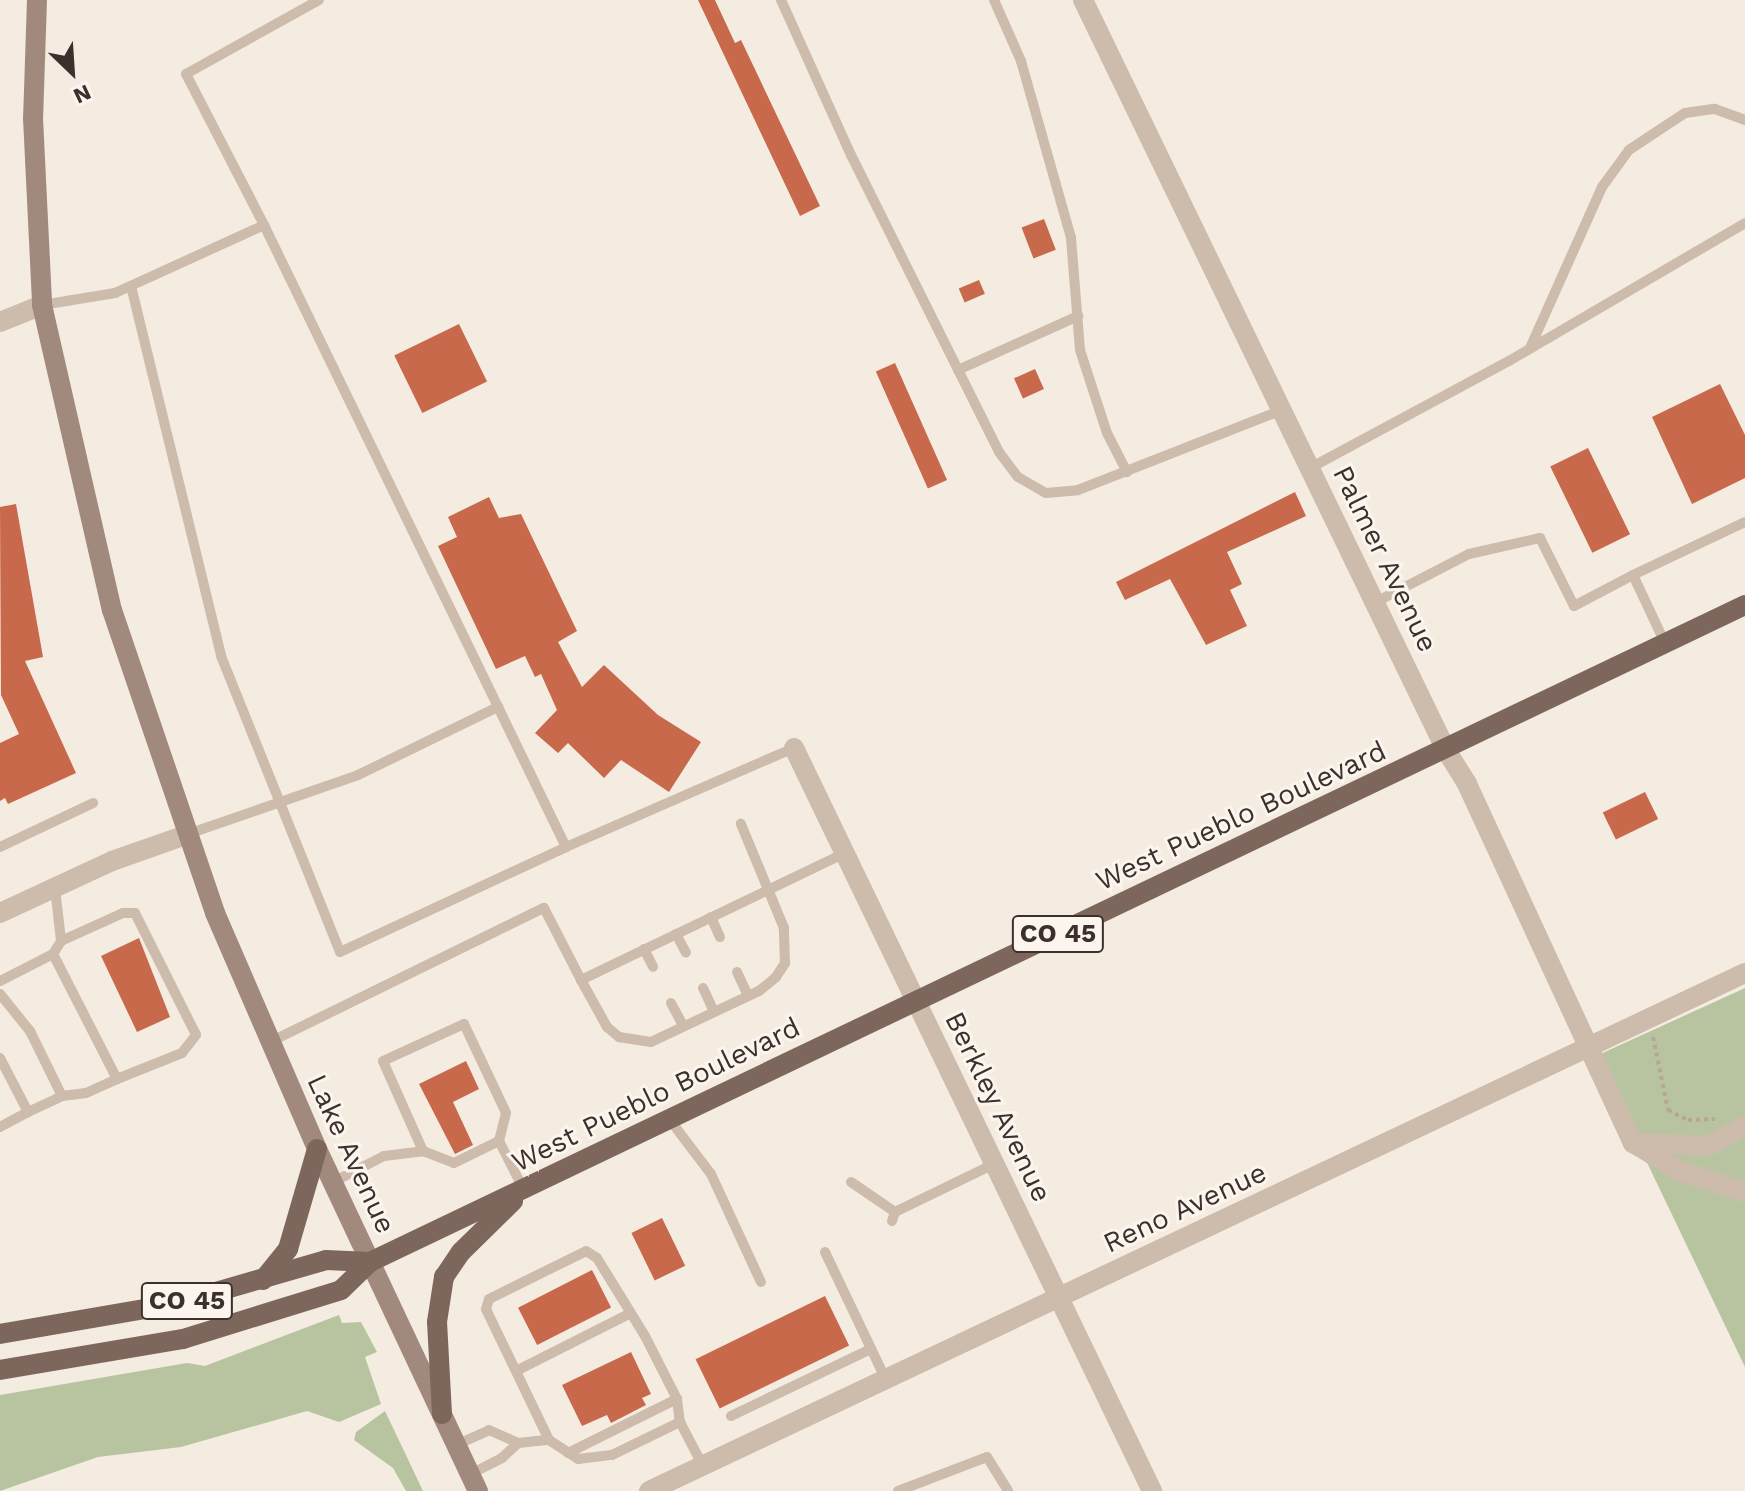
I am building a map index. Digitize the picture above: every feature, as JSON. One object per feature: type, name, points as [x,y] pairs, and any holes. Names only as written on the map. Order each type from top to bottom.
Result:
[{"type":"main road","name":"West Pueblo Boulevard","points":[[0,1370],[126,1351],[272,1315],[341,1290],[370,1262],[1745,605]]},
{"type":"main road","points":[[262,1281],[288,1249],[317,1149]]},
{"type":"main road","points":[[442,1414],[437,1339],[444,1277],[461,1252],[524,1190]]},
{"type":"main road","name":"West Pueblo Boulevard","points":[[0,1334],[97,1321],[262,1281],[326,1260],[370,1262]]},
{"type":"street","points":[[0,322],[42,305],[33,118],[37,0]]},
{"type":"street","name":"Palmer Avenue","points":[[1083,0],[1374,603],[1446,750],[1467,784],[1633,1143]]},
{"type":"street","name":"Lake Avenue","points":[[42,305],[112,610],[186,835],[269,1042],[474,1483]]},
{"type":"street","name":"Berkley Avenue","points":[[794,748],[1152,1491]]},
{"type":"street","points":[[0,913],[55,887],[186,835]]},
{"type":"street","name":"Reno Avenue","points":[[649,1491],[1745,973]]},
{"type":"street","points":[[1633,1143],[1708,1146],[1745,1126]]},
{"type":"street","points":[[1633,1143],[1680,1171],[1745,1192]]},
{"type":"lane","points":[[319,0],[186,74],[264,225],[566,847]]},
{"type":"lane","points":[[781,0],[958,370],[999,452],[1018,477],[1046,493],[1078,490],[1282,410]]},
{"type":"lane","points":[[994,0],[1021,61],[1071,238],[1080,350],[1107,433],[1127,472]]},
{"type":"lane","points":[[1530,349],[1602,187],[1629,150],[1685,113],[1715,109],[1745,120]]},
{"type":"lane","points":[[1310,468],[1530,349],[1745,223]]},
{"type":"lane","points":[[42,305],[131,286],[264,225]]},
{"type":"lane","points":[[131,286],[221,656],[277,805],[340,952],[566,847],[794,748]]},
{"type":"lane","points":[[958,370],[1078,316]]},
{"type":"lane","points":[[1374,603],[1469,554],[1540,538],[1574,606],[1745,522]]},
{"type":"lane","points":[[1633,575],[1665,644]]},
{"type":"lane","points":[[186,835],[358,775],[498,707]]},
{"type":"lane","points":[[0,847],[93,803]]},
{"type":"lane","points":[[269,1042],[544,908],[607,1027],[619,1037],[651,1042],[748,996],[776,977],[785,963],[784,928],[741,824]]},
{"type":"lane","points":[[581,980],[845,853]]},
{"type":"lane","points":[[55,887],[61,941]]},
{"type":"lane","points":[[0,981],[53,954],[61,941],[123,913],[135,913],[194,1029],[194,1042],[182,1053],[86,1093],[62,1096],[0,1127]]},
{"type":"lane","points":[[711,917],[720,937]]},
{"type":"lane","points":[[676,934],[686,953]]},
{"type":"lane","points":[[644,949],[653,967]]},
{"type":"lane","points":[[53,954],[117,1079]]},
{"type":"lane","points":[[737,972],[748,996]]},
{"type":"lane","points":[[703,988],[714,1012]]},
{"type":"lane","points":[[0,995],[30,1031],[62,1096]]},
{"type":"lane","points":[[671,1003],[683,1026]]},
{"type":"lane","points":[[423,1151],[383,1061],[464,1024],[506,1113],[499,1141],[524,1190]]},
{"type":"lane","points":[[0,1058],[28,1112]]},
{"type":"lane","points":[[670,1120],[711,1174],[761,1282]]},
{"type":"lane","points":[[333,1182],[384,1156],[423,1151],[454,1163],[499,1141]]},
{"type":"lane","points":[[851,1182],[894,1216],[994,1164]]},
{"type":"lane","points":[[680,1422],[612,1455],[578,1459],[568,1453],[549,1440],[486,1309],[489,1299],[586,1251],[597,1258],[677,1399],[680,1422],[703,1466]]},
{"type":"lane","points":[[825,1252],[886,1380]]},
{"type":"lane","points":[[516,1371],[629,1314]]},
{"type":"lane","points":[[731,1416],[871,1349]]},
{"type":"lane","points":[[568,1453],[677,1399]]},
{"type":"lane","points":[[456,1445],[489,1430],[518,1443],[549,1440]]},
{"type":"lane","points":[[474,1483],[518,1443]]},
{"type":"lane","points":[[898,1491],[987,1457],[1008,1491]]},
{"type":"path","points":[[1650,1019],[1668,1110],[1688,1120],[1721,1119]]},
{"type":"green space","points":[[1745,988],[1745,1367],[1596,1056]]},
{"type":"green space","points":[[339,1315],[342,1323],[361,1322],[377,1352],[365,1357],[381,1404],[339,1422],[307,1411],[181,1447],[98,1457],[0,1491],[0,1395],[187,1363],[205,1366]]},
{"type":"green space","points":[[385,1411],[423,1491],[406,1491],[393,1468],[354,1440],[356,1432]]},
{"type":"building","points":[[698,0],[715,0],[735,43],[741,40],[820,206],[800,216]]},
{"type":"building","points":[[1044,219],[1056,250],[1033,258],[1022,228]]},
{"type":"building","points":[[979,280],[985,294],[965,302],[959,289]]},
{"type":"building","points":[[459,324],[487,382],[422,413],[394,356]]},
{"type":"building","points":[[895,363],[947,480],[928,488],[876,372]]},
{"type":"building","points":[[1035,369],[1044,389],[1023,398],[1014,378]]},
{"type":"building","points":[[1720,384],[1745,435],[1745,478],[1692,504],[1652,417]]},
{"type":"building","points":[[1588,448],[1630,534],[1592,553],[1550,466]]},
{"type":"building","points":[[1295,492],[1306,516],[1227,552],[1242,584],[1230,590],[1247,626],[1206,645],[1170,579],[1125,600],[1116,582]]},
{"type":"building","points":[[489,497],[499,518],[521,514],[577,631],[558,642],[582,687],[604,665],[658,715],[701,742],[669,792],[621,760],[604,778],[568,743],[558,753],[535,733],[557,710],[541,674],[535,677],[525,656],[496,669],[438,546],[457,537],[448,517]]},
{"type":"building","points":[[16,504],[43,657],[25,661],[76,773],[8,804],[5,798],[0,801],[0,743],[19,734],[1,695],[0,507]]},
{"type":"building","points":[[1645,792],[1658,819],[1616,840],[1603,813]]},
{"type":"building","points":[[139,938],[170,1017],[137,1032],[101,956]]},
{"type":"building","points":[[466,1061],[479,1089],[453,1102],[473,1145],[455,1154],[419,1084]]},
{"type":"building","points":[[662,1218],[685,1266],[655,1281],[631,1233]]},
{"type":"building","points":[[592,1270],[611,1307],[537,1345],[518,1308]]},
{"type":"building","points":[[825,1296],[849,1345],[720,1409],[696,1359]]},
{"type":"building","points":[[631,1352],[651,1394],[642,1398],[646,1405],[611,1423],[607,1415],[582,1426],[562,1385]]}]
